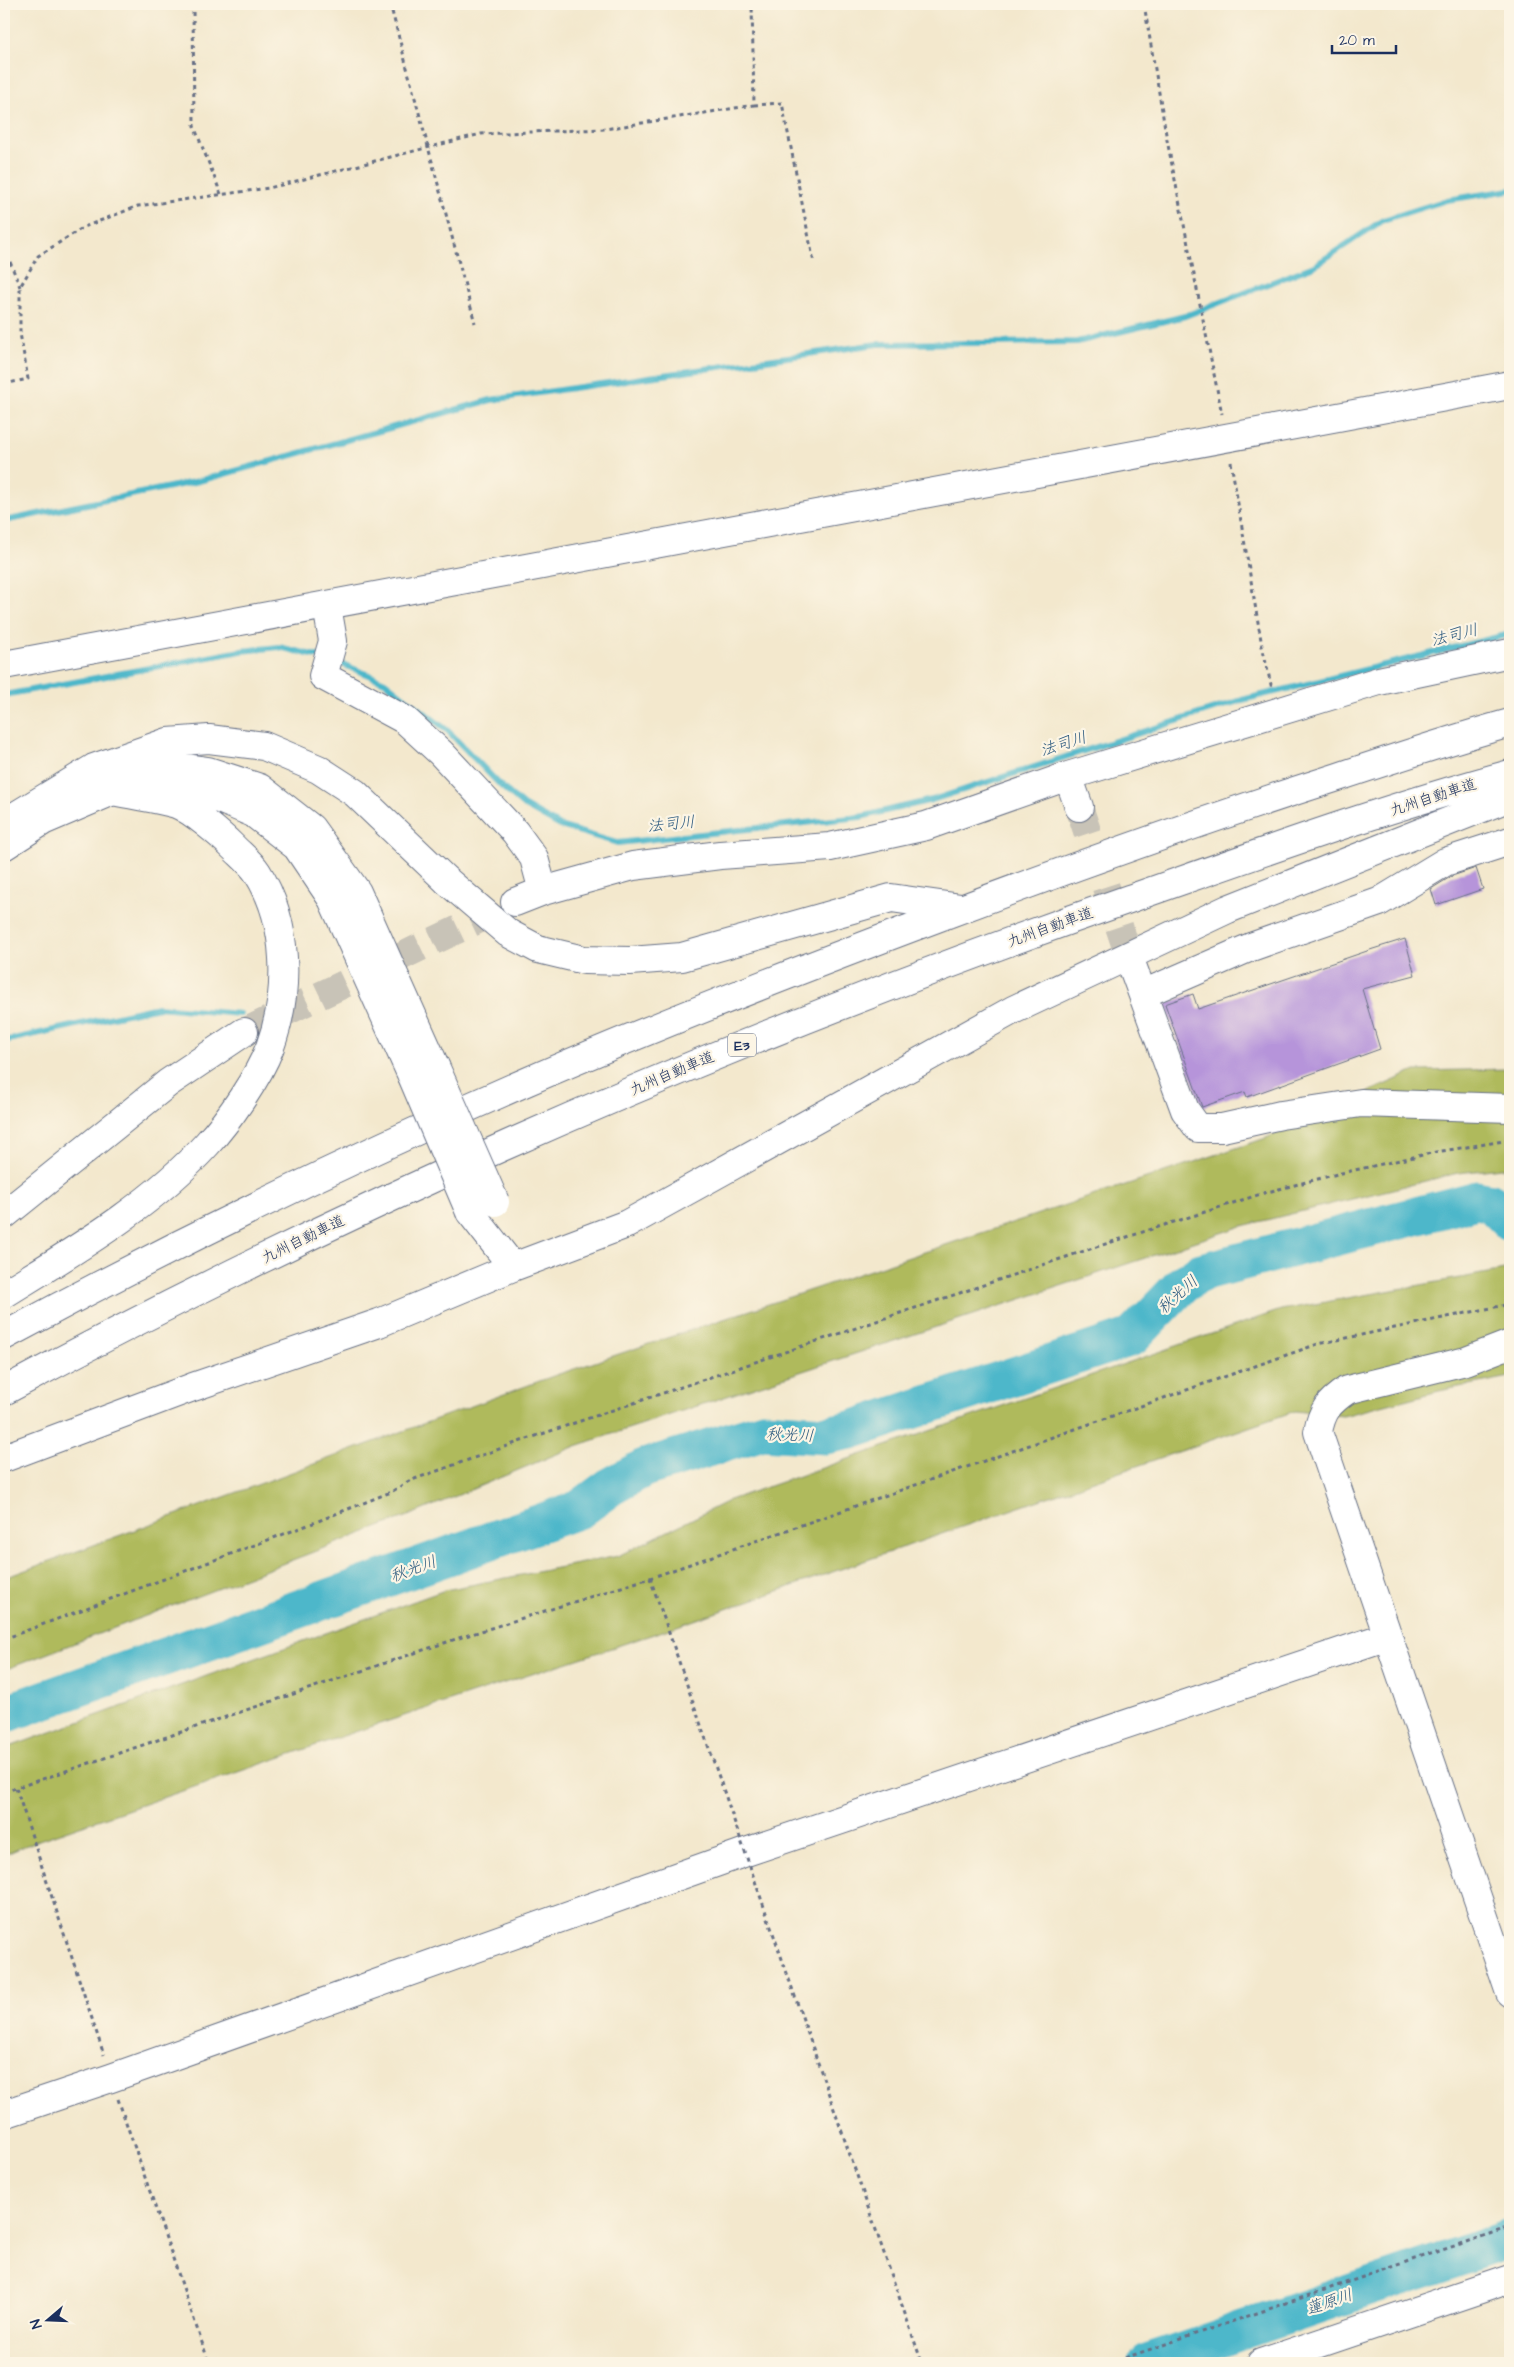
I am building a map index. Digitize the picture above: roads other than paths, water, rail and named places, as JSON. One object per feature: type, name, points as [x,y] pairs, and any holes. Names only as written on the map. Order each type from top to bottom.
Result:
[{"type":"main road","points":[[4,665],[1510,385]]},
{"type":"main road","points":[[327,606],[333,641],[323,676],[405,720],[441,753],[515,832],[534,858],[543,890]]},
{"type":"main road","points":[[515,902],[543,890],[633,866],[720,855],[830,847],[926,826],[1068,776],[1379,680],[1510,653]]},
{"type":"main road","points":[[4,1336],[85,1292],[318,1177],[528,1081],[776,979],[962,909],[1253,804],[1462,736],[1510,723]]},
{"type":"main road","points":[[4,823],[94,768],[168,742],[209,739],[264,746],[318,768],[355,793],[446,880],[508,933],[538,949],[584,960],[630,961],[682,957],[891,898],[962,909]]},
{"type":"main road","points":[[40,801],[104,778],[179,767],[208,772],[260,788],[311,828],[357,892],[423,1071],[470,1212],[513,1267]]},
{"type":"main road","name":"九州自動車道","points":[[4,1391],[107,1336],[339,1221],[547,1126],[795,1023],[1037,931],[1258,854],[1510,774]]},
{"type":"main road","points":[[1068,776],[1079,807]]},
{"type":"main road","points":[[4,846],[43,821],[114,792],[198,790],[253,814],[297,847],[332,899],[495,1202],[513,1267]]},
{"type":"main road","points":[[4,1294],[84,1245],[129,1212],[166,1184],[207,1144],[243,1096],[270,1047],[281,1002],[283,958],[278,916],[256,871],[221,834],[178,805],[114,792]]},
{"type":"main road","points":[[4,1458],[193,1387],[378,1323],[513,1267],[627,1224],[1022,1006],[1228,909],[1510,797]]},
{"type":"main road","points":[[1143,994],[1251,947],[1379,902],[1445,862],[1510,841]]},
{"type":"main road","points":[[1133,968],[1185,1110],[1198,1128],[1222,1128],[1280,1115],[1361,1103],[1510,1108]]},
{"type":"main road","points":[[4,1215],[168,1083],[244,1032]]},
{"type":"main road","points":[[1510,1344],[1466,1360],[1347,1390],[1334,1399],[1322,1414],[1318,1432],[1510,1993]]},
{"type":"main road","points":[[4,2114],[746,1852],[1388,1636]]},
{"type":"main road","points":[[1261,2363],[1510,2279]]},
{"type":"waterway","points":[[4,521],[199,481],[491,400],[877,344],[1077,342],[1185,316],[1314,266],[1383,220],[1447,200],[1510,190]]},
{"type":"waterway","name":"法司川","points":[[333,660],[385,682],[447,730],[502,787],[523,805],[560,826],[617,843],[860,817],[932,800],[1242,700],[1510,634]]},
{"type":"waterway","points":[[4,695],[241,651],[279,647],[321,657]]},
{"type":"waterway","points":[[4,1041],[158,1007],[240,1014]]},
{"type":"waterway","name":"秋光川","points":[[4,1714],[580,1509],[610,1487],[644,1468],[763,1431],[826,1435],[851,1430],[1132,1337],[1183,1284],[1201,1272],[1477,1200],[1491,1203],[1510,1222]]},
{"type":"waterway","name":"蓮原川","points":[[1147,2363],[1510,2239]]},
{"type":"tunnel","points":[[1079,807],[1133,968]]},
{"type":"tunnel","points":[[244,1032],[515,902]]}]
